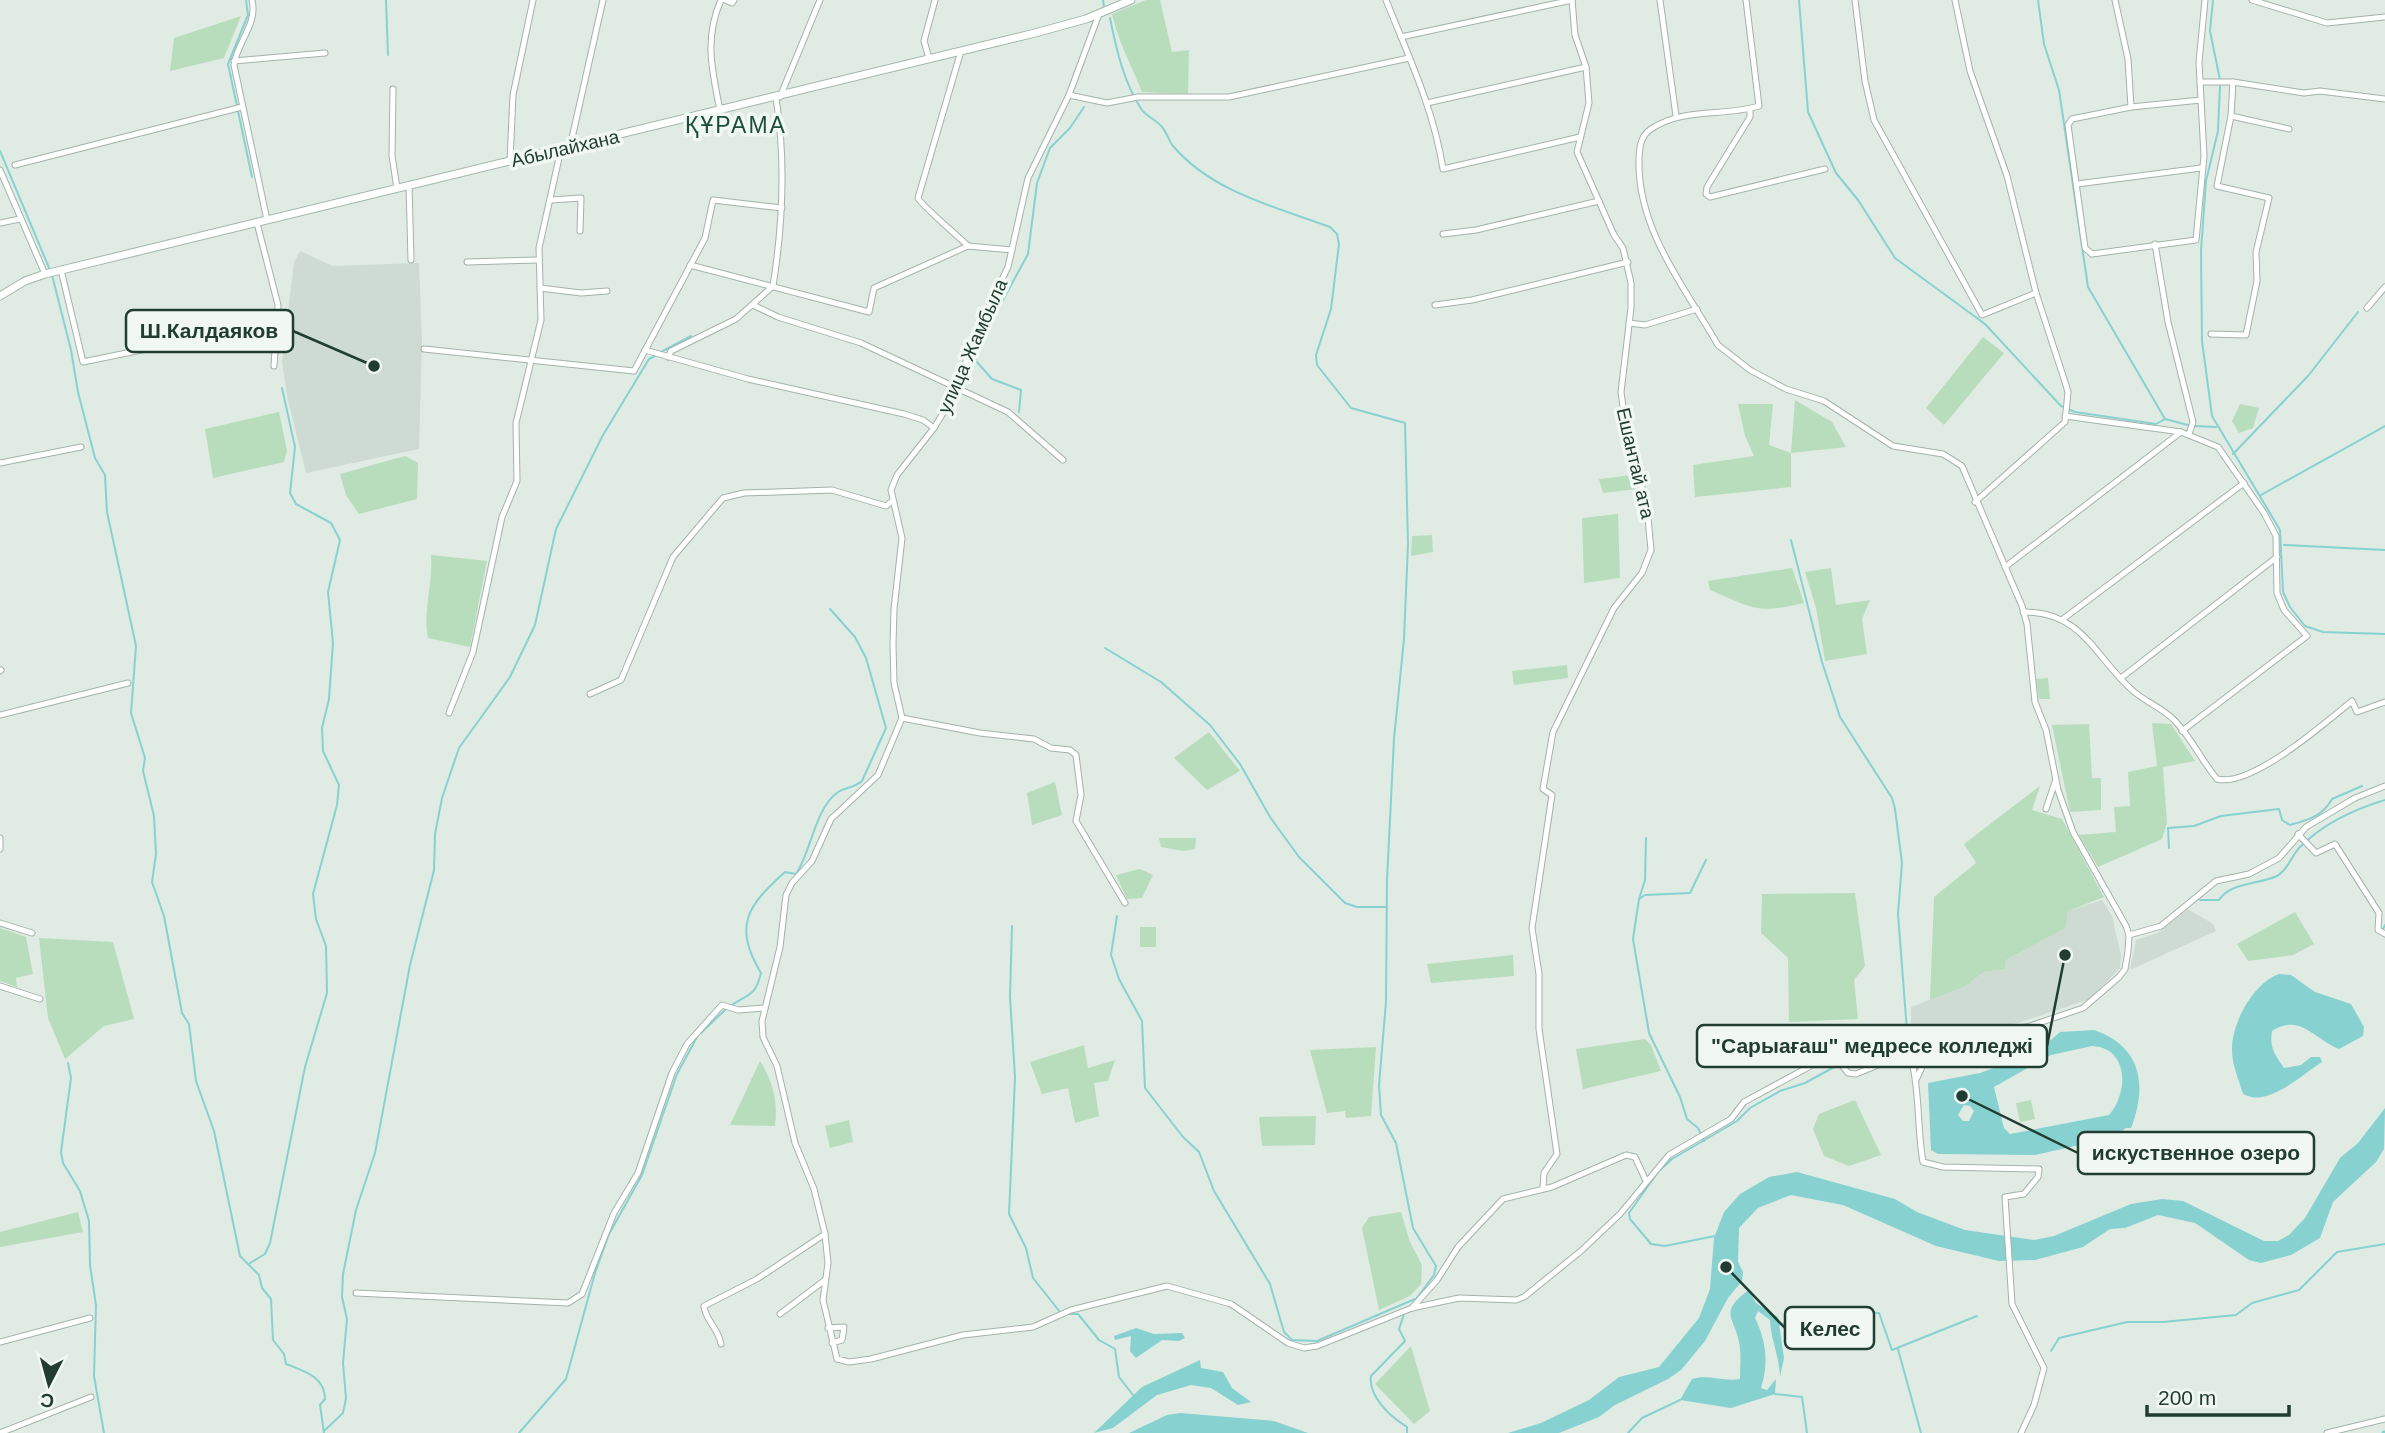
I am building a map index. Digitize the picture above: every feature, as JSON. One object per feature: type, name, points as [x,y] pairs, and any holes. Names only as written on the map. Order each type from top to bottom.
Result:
[{"type":"main road","name":"Абылайхана","points":[[0,296],[25,281],[45,274],[961,51],[1100,14],[1113,4],[1131,0]]},
{"type":"street","points":[[253,0],[254,18],[234,61],[267,220]]},
{"type":"street","points":[[510,161],[513,95],[533,0]]},
{"type":"street","points":[[570,147],[603,0]]},
{"type":"street","points":[[720,110],[709,41],[712,19],[723,0],[732,3],[734,0]]},
{"type":"street","points":[[668,357],[671,351],[736,319],[773,286],[782,208],[783,144],[778,97],[820,0]]},
{"type":"street","points":[[929,58],[924,41],[935,0]]},
{"type":"street","points":[[1386,0],[1438,135],[1443,169],[1580,137]]},
{"type":"street","points":[[1401,37],[1572,0]]},
{"type":"street","name":"Ешантай ата","points":[[1543,1188],[1544,1174],[1558,1154],[1539,1029],[1539,974],[1532,929],[1552,794],[1543,789],[1553,732],[1614,608],[1643,573],[1651,550],[1647,508],[1625,422],[1621,392],[1629,323],[1631,283],[1628,262],[1577,152],[1589,103],[1586,67],[1575,35],[1572,0]]},
{"type":"street","points":[[1660,0],[1676,116]]},
{"type":"street","points":[[590,694],[621,680],[673,557],[723,498],[744,493],[816,490],[857,496],[886,506],[891,502],[899,519],[902,538],[893,645],[894,683],[902,718],[878,775],[834,815],[813,861],[792,883],[786,895],[780,947],[765,1008],[763,1037],[777,1066],[794,1143],[814,1189],[825,1234],[828,1263],[823,1300],[836,1359],[849,1362],[871,1359],[963,1335],[1033,1327],[1071,1310],[1167,1286],[1231,1304],[1289,1343],[1304,1348],[1317,1346],[1412,1308],[1459,1298],[1504,1302],[1524,1297],[1581,1251],[1620,1214],[1669,1155],[1731,1119],[1745,1102],[1829,1056],[1836,1058],[1848,1073],[1856,1074],[1912,1051],[2030,1026],[2083,1008],[2125,969],[2129,935],[2073,832],[2056,779],[2046,730],[2035,702],[2024,612],[1975,502],[1962,466],[1943,454],[1893,446],[1831,405],[1786,389],[1750,370],[1718,345],[1645,214],[1639,180],[1643,137],[1649,130],[1676,116],[1759,106],[1746,0]]},
{"type":"street","points":[[1855,0],[1865,81],[1874,120],[1982,315],[2036,293]]},
{"type":"street","points":[[1955,0],[1962,43],[2007,176],[2036,293],[2065,382],[2064,422],[1975,502]]},
{"type":"street","points":[[2115,0],[2128,59],[2131,107]]},
{"type":"street","points":[[2201,100],[2131,107],[2072,119],[2068,125],[2085,248],[2092,254],[2196,240],[2204,156],[2201,100],[2200,82],[2205,0]]},
{"type":"street","points":[[2252,0],[2327,23],[2385,18]]},
{"type":"street","name":"улица Жамбыла","points":[[891,502],[891,490],[897,475],[934,428],[957,390],[972,342],[1008,267],[1028,177],[1069,95],[1100,14]]},
{"type":"street","points":[[961,51],[930,148],[918,198],[920,203],[946,222],[968,246]]},
{"type":"street","points":[[234,61],[324,53]]},
{"type":"street","points":[[1069,95],[1107,103],[1138,97],[1229,97],[1409,58]]},
{"type":"street","points":[[1427,103],[1586,67]]},
{"type":"street","points":[[2200,82],[2233,82],[2304,93],[2320,91],[2385,99]]},
{"type":"street","points":[[2211,334],[2246,335],[2256,281],[2256,252],[2269,198],[2217,186],[2231,116],[2233,82]]},
{"type":"street","points":[[393,89],[392,156],[397,188]]},
{"type":"street","points":[[15,164],[242,107]]},
{"type":"street","points":[[1750,109],[1750,117],[1707,187],[1706,194],[1710,197],[1825,169]]},
{"type":"street","points":[[2231,116],[2289,128]]},
{"type":"street","points":[[449,713],[473,652],[502,517],[517,481],[516,423],[541,320],[538,260],[561,149]]},
{"type":"street","points":[[2077,184],[2202,168]]},
{"type":"street","points":[[0,170],[45,274]]},
{"type":"street","points":[[409,186],[411,260]]},
{"type":"street","points":[[550,200],[581,198],[580,231]]},
{"type":"street","points":[[424,349],[634,372],[705,238],[713,200],[782,208]]},
{"type":"street","points":[[1443,234],[1476,230],[1599,201]]},
{"type":"street","points":[[0,223],[20,219]]},
{"type":"street","points":[[257,223],[278,305],[274,366]]},
{"type":"street","points":[[2155,244],[2168,322],[2193,422],[2189,434]]},
{"type":"street","points":[[690,265],[869,312],[874,288],[968,246],[1012,250]]},
{"type":"street","points":[[467,262],[538,260]]},
{"type":"street","points":[[1435,305],[1472,300],[1628,262]]},
{"type":"street","points":[[58,271],[83,362],[277,321]]},
{"type":"street","points":[[2367,308],[2385,287]]},
{"type":"street","points":[[540,288],[580,293],[607,291]]},
{"type":"street","points":[[753,305],[778,317],[861,343],[1017,417],[1040,443],[1063,460]]},
{"type":"street","points":[[1629,323],[1645,325],[1697,309]]},
{"type":"street","points":[[645,350],[748,379],[904,414],[934,428]]},
{"type":"street","points":[[2065,416],[2180,432],[2218,447],[2244,483],[2276,536],[2277,593],[2284,610],[2307,636],[2182,732]]},
{"type":"street","points":[[2005,566],[2180,432]]},
{"type":"street","points":[[0,463],[81,447]]},
{"type":"street","points":[[2063,619],[2244,483]]},
{"type":"street","points":[[2121,678],[2277,557]]},
{"type":"street","points":[[2024,612],[2050,613],[2063,619],[2102,654],[2121,678],[2152,707],[2176,721],[2217,779],[2227,782],[2281,758],[2352,701],[2357,712],[2385,702]]},
{"type":"street","points":[[0,715],[128,682]]},
{"type":"street","points":[[902,718],[980,733],[1034,739],[1051,748],[1070,750],[1076,755],[1081,795],[1076,821],[1125,903]]},
{"type":"street","points":[[2046,809],[2056,779]]},
{"type":"street","points":[[2129,935],[2161,926],[2216,881],[2249,874],[2279,858],[2298,834],[2355,798],[2385,786]]},
{"type":"street","points":[[2298,834],[2316,853],[2334,844],[2378,913],[2378,930],[2385,934]]},
{"type":"street","points":[[0,838],[0,849]]},
{"type":"street","points":[[0,923],[32,933]]},
{"type":"street","points":[[0,986],[40,999]]},
{"type":"street","points":[[356,1293],[568,1304],[582,1294],[614,1213],[638,1172],[672,1073],[687,1044],[722,1005],[738,1010],[765,1008]]},
{"type":"street","points":[[1901,1057],[1921,1065],[1927,1061],[1928,1054],[1923,1048]]},
{"type":"street","points":[[1916,1081],[1936,1048]]},
{"type":"street","points":[[1912,1051],[1916,1081],[1917,1132],[1923,1162],[1965,1169],[2039,1169],[2038,1177],[2024,1194],[2006,1196],[2009,1274],[2016,1313],[2044,1368],[2034,1405],[2021,1433]]},
{"type":"street","points":[[1412,1308],[1437,1280],[1458,1247],[1503,1199],[1552,1187],[1626,1156],[1634,1157],[1646,1181]]},
{"type":"street","points":[[721,1344],[719,1333],[704,1312],[704,1306],[757,1279],[825,1234]]},
{"type":"street","points":[[780,1314],[825,1280]]},
{"type":"street","points":[[0,1342],[90,1318]]},
{"type":"street","points":[[828,1328],[844,1327],[842,1340],[832,1343]]},
{"type":"street","points":[[0,1433],[91,1397]]},
{"type":"street","points":[[2327,1433],[2385,1419]]},
{"type":"shaded area","points":[[300,251],[333,266],[419,263],[422,343],[419,449],[306,473],[287,396],[282,361],[294,262]]},
{"type":"shaded area","points":[[2102,900],[2112,916],[2121,955],[2120,968],[2090,999],[2021,1022],[1933,1041],[1930,1036],[1917,1041],[1911,1026],[1911,1007],[1964,987],[1984,972],[2005,969],[2006,960],[2064,928],[2068,911]]},
{"type":"shaded area","points":[[2188,909],[2213,924],[2216,931],[2130,970],[2136,940],[2158,933]]},
{"type":"green space","points":[[1146,0],[1160,0],[1172,52],[1189,50],[1188,94],[1142,92],[1121,44],[1112,14]]},
{"type":"green space","points":[[241,16],[224,58],[170,71],[174,38]]},
{"type":"green space","points":[[1983,337],[2004,353],[1944,425],[1926,408]]},
{"type":"green space","points":[[1795,400],[1832,422],[1846,447],[1791,453]]},
{"type":"green space","points":[[1738,404],[1773,404],[1769,445],[1791,453],[1791,487],[1695,497],[1693,465],[1754,456],[1745,436]]},
{"type":"green space","points":[[2240,404],[2259,408],[2253,428],[2239,433],[2232,421]]},
{"type":"green space","points":[[279,412],[287,450],[284,462],[213,478],[205,429]]},
{"type":"green space","points":[[405,456],[418,463],[417,499],[359,514],[346,495],[340,474]]},
{"type":"green space","points":[[1633,475],[1637,489],[1603,493],[1599,479]]},
{"type":"green space","points":[[1618,514],[1620,578],[1584,583],[1582,518]]},
{"type":"green space","points":[[1432,535],[1433,552],[1411,556],[1412,536]]},
{"type":"green space","points":[[431,555],[487,561],[470,647],[428,638]]},
{"type":"green space","points":[[1792,568],[1804,603],[1756,608],[1710,590],[1708,581]]},
{"type":"green space","points":[[1831,568],[1836,605],[1870,600],[1862,619],[1867,654],[1825,661],[1816,608],[1805,572]]},
{"type":"green space","points":[[1567,665],[1568,678],[1514,685],[1512,671]]},
{"type":"green space","points":[[2048,678],[2050,699],[2039,699],[2036,679]]},
{"type":"green space","points":[[2152,723],[2171,724],[2195,761],[2163,767],[2167,823],[2162,839],[2098,867],[2079,835],[2116,832],[2114,807],[2130,806],[2128,772],[2157,766]]},
{"type":"green space","points":[[2089,724],[2092,778],[2101,778],[2101,810],[2070,812],[2052,725]]},
{"type":"green space","points":[[1209,732],[1240,771],[1207,790],[1174,758]]},
{"type":"green space","points":[[1055,782],[1062,815],[1032,825],[1027,793]]},
{"type":"green space","points":[[2040,786],[2032,810],[2062,819],[2104,897],[2068,911],[2065,928],[2006,960],[2005,969],[1984,972],[1964,987],[1930,1000],[1934,897],[1976,863],[1964,844]]},
{"type":"green space","points":[[1159,838],[1196,838],[1195,849],[1183,851],[1161,847]]},
{"type":"green space","points":[[1140,869],[1153,875],[1142,898],[1127,899],[1116,875]]},
{"type":"green space","points":[[1855,893],[1865,966],[1854,980],[1858,1019],[1789,1022],[1788,958],[1761,933],[1762,894]]},
{"type":"green space","points":[[2295,912],[2314,944],[2293,955],[2248,961],[2237,944]]},
{"type":"green space","points":[[1140,927],[1156,927],[1156,947],[1140,947]]},
{"type":"green space","points":[[0,928],[26,937],[33,974],[16,978],[17,987],[0,981]]},
{"type":"green space","points":[[39,938],[113,942],[134,1019],[104,1026],[65,1059],[48,1018]]},
{"type":"green space","points":[[1513,955],[1514,976],[1431,983],[1427,964]]},
{"type":"green space","points":[[1645,1039],[1651,1045],[1661,1071],[1583,1089],[1576,1049]]},
{"type":"green space","points":[[1084,1045],[1088,1068],[1115,1060],[1108,1081],[1094,1083],[1099,1116],[1075,1123],[1068,1088],[1042,1094],[1030,1062]]},
{"type":"green space","points":[[1376,1047],[1371,1116],[1346,1118],[1345,1111],[1327,1113],[1310,1050]]},
{"type":"green space","points":[[760,1061],[773,1092],[775,1126],[730,1125]]},
{"type":"green space","points":[[1855,1100],[1881,1155],[1849,1166],[1824,1156],[1813,1129],[1819,1114]]},
{"type":"green space","points":[[2031,1100],[2035,1119],[2020,1122],[2016,1103]]},
{"type":"green space","points":[[1316,1116],[1315,1145],[1262,1146],[1259,1117]]},
{"type":"green space","points":[[849,1120],[853,1142],[830,1148],[825,1126]]},
{"type":"green space","points":[[78,1212],[83,1232],[0,1247],[0,1232]]},
{"type":"green space","points":[[1401,1212],[1410,1242],[1422,1265],[1421,1284],[1410,1296],[1379,1310],[1362,1228],[1369,1217]]},
{"type":"green space","points":[[1411,1346],[1430,1411],[1414,1424],[1375,1384]]},
{"type":"water","points":[[2279,974],[2291,975],[2315,992],[2351,1004],[2364,1027],[2363,1036],[2339,1049],[2299,1026],[2282,1026],[2272,1031],[2271,1042],[2284,1068],[2301,1065],[2311,1057],[2320,1057],[2322,1062],[2284,1088],[2263,1097],[2253,1097],[2243,1094],[2233,1062],[2235,1029],[2252,995],[2269,979]]},
{"type":"water","points":[[2094,1030],[2110,1037],[2131,1057],[2139,1082],[2139,1097],[2131,1128],[2126,1128],[2111,1138],[2035,1155],[1938,1154],[1931,1150],[1928,1083],[1980,1073],[2037,1052],[2060,1032]],"holes":[[[2092,1046],[2113,1055],[2122,1073],[2120,1096],[2109,1115],[2010,1134],[2004,1128],[1994,1087],[2051,1055]],[[1964,1105],[1970,1106],[1974,1111],[1969,1121],[1963,1121],[1958,1115]]]},
{"type":"water","points":[[2385,1108],[2384,1149],[2376,1162],[2333,1202],[2320,1238],[2291,1255],[2261,1263],[2249,1260],[2195,1223],[2158,1215],[2125,1228],[2110,1229],[2083,1247],[2035,1260],[1999,1261],[1936,1246],[1843,1205],[1791,1195],[1758,1208],[1739,1228],[1738,1262],[1743,1272],[1742,1281],[1728,1298],[1705,1341],[1681,1370],[1615,1405],[1599,1417],[1559,1433],[1508,1433],[1541,1423],[1589,1400],[1619,1377],[1659,1367],[1699,1318],[1710,1289],[1714,1238],[1724,1212],[1740,1194],[1769,1177],[1797,1172],[1895,1199],[1917,1212],[1965,1230],[2034,1240],[2054,1236],[2131,1204],[2162,1199],[2183,1201],[2264,1241],[2278,1241],[2289,1235],[2305,1218],[2340,1158],[2358,1143]]},
{"type":"water","points":[[1749,1290],[1756,1303],[1778,1317],[1784,1358],[1780,1377],[1770,1320],[1758,1311],[1755,1318],[1765,1352],[1761,1388],[1767,1390],[1776,1379],[1775,1394],[1731,1408],[1680,1400],[1692,1379],[1740,1379],[1740,1349],[1731,1311],[1739,1298]]},
{"type":"water","points":[[1136,1328],[1154,1334],[1182,1333],[1185,1338],[1179,1341],[1162,1340],[1136,1358],[1130,1351],[1131,1336],[1115,1340],[1114,1336]]},
{"type":"water","points":[[1200,1360],[1201,1368],[1223,1372],[1232,1388],[1251,1402],[1238,1405],[1211,1388],[1191,1385],[1157,1395],[1113,1428],[1094,1433],[1142,1387]]},
{"type":"water","points":[[1180,1413],[1274,1421],[1308,1433],[1129,1433],[1167,1415]]},
{"type":"waterway","points":[[237,106],[228,64],[248,15],[246,0]]},
{"type":"waterway","points":[[386,0],[388,55]]},
{"type":"waterway","points":[[1103,0],[1104,7]]},
{"type":"waterway","points":[[1799,0],[1808,112],[1836,173],[1858,200],[1895,258],[1985,324],[2061,406],[2075,412],[2156,424],[2165,419]]},
{"type":"waterway","points":[[2038,0],[2044,44],[2059,90],[2088,287],[2165,419],[2188,425]]},
{"type":"waterway","points":[[2213,0],[2210,31],[2220,80]]},
{"type":"waterway","points":[[1110,18],[1121,65],[1136,100],[1189,162],[1226,187],[1330,227],[1337,234],[1339,244],[1331,309],[1316,355],[1317,365],[1351,408],[1405,423],[1408,544],[1404,639],[1394,739],[1387,880],[1386,1002],[1379,1085],[1381,1115],[1396,1143],[1413,1228],[1436,1266],[1434,1275],[1410,1307]]},
{"type":"waterway","points":[[2220,86],[2218,131],[2206,181],[2201,251],[2202,341],[2212,416],[2280,530],[2283,592],[2290,607],[2305,626],[2323,632],[2385,634]]},
{"type":"waterway","points":[[1019,412],[1021,390],[992,379],[976,361],[976,350],[1028,254],[1037,183],[1050,148],[1070,128],[1084,107]]},
{"type":"waterway","points":[[238,111],[252,177]]},
{"type":"waterway","points":[[0,151],[50,270]]},
{"type":"waterway","points":[[52,275],[95,458],[105,475],[107,512],[136,646],[131,713],[145,758],[143,771],[154,816],[156,854],[152,882],[164,916],[182,1013],[189,1024],[196,1081],[214,1131],[240,1256],[259,1275],[262,1288],[271,1299],[273,1340],[284,1354],[286,1364],[312,1376],[324,1391],[325,1399],[320,1405],[324,1433]]},
{"type":"waterway","points":[[2233,454],[2308,376],[2358,312]]},
{"type":"waterway","points":[[661,352],[691,336]]},
{"type":"waterway","points":[[324,1431],[343,1413],[346,1398],[343,1363],[347,1319],[342,1297],[343,1274],[356,1210],[375,1153],[410,965],[434,870],[435,834],[442,798],[459,748],[510,677],[535,625],[556,529],[603,435],[649,359],[657,355]]},
{"type":"waterway","points":[[250,1263],[265,1254],[270,1243],[305,1067],[327,993],[326,946],[316,919],[313,894],[337,805],[339,785],[323,751],[322,728],[329,699],[333,643],[328,592],[340,540],[331,523],[296,504],[290,493],[295,447],[282,388]]},
{"type":"waterway","points":[[2194,426],[2216,427]]},
{"type":"waterway","points":[[2261,495],[2385,426]]},
{"type":"waterway","points":[[1791,540],[1822,662],[1840,717],[1892,798],[1902,863],[1898,914],[1907,1031],[1904,1036],[1843,1063]]},
{"type":"waterway","points":[[2284,545],[2385,550]]},
{"type":"waterway","points":[[732,1005],[754,991],[761,973],[752,957],[746,929],[753,907],[785,872],[796,874],[824,808],[838,792],[862,781],[886,728],[866,658],[855,637],[830,609]]},
{"type":"waterway","points":[[1105,648],[1161,682],[1210,725],[1240,764],[1270,817],[1299,857],[1345,903],[1357,907],[1387,907]]},
{"type":"waterway","points":[[2169,848],[2168,828],[2194,826],[2221,816],[2279,809],[2282,820],[2290,825],[2314,816],[2324,810],[2332,799],[2362,786]]},
{"type":"waterway","points":[[2200,900],[2219,900],[2237,887],[2277,876],[2300,847],[2319,831],[2351,813],[2385,800]]},
{"type":"waterway","points":[[1639,899],[1645,880],[1646,838]]},
{"type":"waterway","points":[[1704,1141],[1698,1128],[1687,1119],[1680,1097],[1649,1033],[1633,939],[1639,899],[1645,895],[1690,893],[1706,860]]},
{"type":"waterway","points":[[1117,916],[1111,955],[1119,979],[1142,1021],[1145,1088],[1183,1137],[1199,1152],[1214,1191],[1270,1284],[1284,1332],[1292,1340],[1317,1341],[1415,1299]]},
{"type":"waterway","points":[[2383,929],[2385,925]]},
{"type":"waterway","points":[[1012,926],[1010,997],[1015,1077],[1009,1214],[1026,1248],[1033,1278],[1060,1312]]},
{"type":"waterway","points":[[701,1033],[727,1008]]},
{"type":"waterway","points":[[519,1433],[566,1379],[595,1273],[609,1234],[642,1175],[677,1074],[697,1037]]},
{"type":"waterway","points":[[68,1063],[71,1078],[61,1152],[63,1163],[80,1191],[89,1221],[90,1265],[96,1305],[94,1376],[104,1433]]},
{"type":"waterway","points":[[1715,1236],[1665,1246],[1651,1244],[1630,1219],[1629,1213],[1658,1172],[1672,1159],[1737,1121],[1750,1108],[1780,1091],[1805,1083],[1838,1065]]},
{"type":"waterway","points":[[2051,1351],[2059,1338],[2127,1322],[2163,1322],[2236,1315],[2252,1303],[2299,1290],[2337,1252],[2385,1244]]},
{"type":"waterway","points":[[1778,1325],[1833,1311],[1879,1313],[1892,1350],[1977,1316]]},
{"type":"waterway","points":[[1065,1314],[1078,1314],[1099,1340],[1115,1349],[1119,1377],[1133,1395]]},
{"type":"waterway","points":[[1404,1314],[1399,1329],[1405,1341],[1371,1376],[1371,1384],[1382,1406],[1407,1427],[1407,1433]]},
{"type":"waterway","points":[[1898,1349],[1921,1433]]},
{"type":"waterway","points":[[1775,1394],[1802,1397],[1807,1433]]},
{"type":"waterway","points":[[1628,1433],[1642,1418],[1680,1400]]},
{"type":"place","name":"Ш.Калдаяков","points":[[374,366]]},
{"type":"place","name":"\"Сарыағаш\" медресе колледжі","points":[[2065,955]]},
{"type":"place","name":"искуственное озеро","points":[[1962,1096]]},
{"type":"place","name":"Келес","points":[[1726,1267]]},
{"type":"district","name":"ҚҰРАМА","points":[[736,125]]}]
